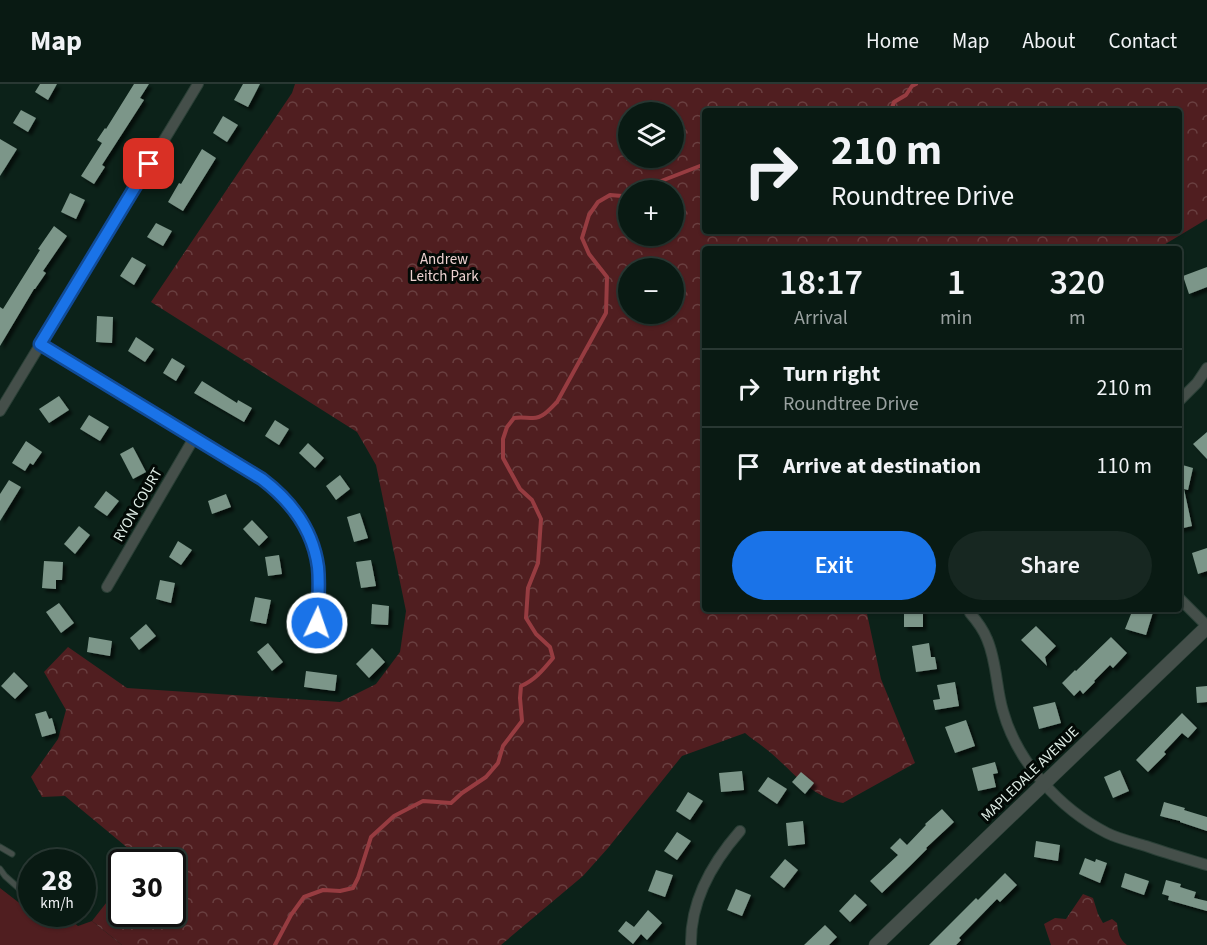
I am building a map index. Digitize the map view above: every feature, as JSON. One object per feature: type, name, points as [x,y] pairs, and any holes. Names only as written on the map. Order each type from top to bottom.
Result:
[{"type":"street","points":[[0,411],[198,84]]},
{"type":"street","points":[[40,344],[271,486],[285,498],[312,541],[318,568],[317,623]]},
{"type":"street","points":[[1182,398],[1207,368]]},
{"type":"street","name":"RYON COURT","points":[[107,587],[194,438]]},
{"type":"street","points":[[1182,601],[1207,627]]},
{"type":"street","points":[[970,613],[980,624],[988,641],[1003,712],[1011,733],[1028,763],[1059,799],[1077,814],[1109,834],[1207,865]]},
{"type":"street","name":"MAPLEDALE AVENUE","points":[[876,945],[1207,627]]},
{"type":"street","points":[[691,945],[694,912],[702,890],[712,868],[740,831]]},
{"type":"lane","points":[[0,847],[12,854]]},
{"type":"lane","points":[[0,869],[18,887]]},
{"type":"green space","name":"Andrew Leitch Park","points":[[295,84],[1207,84],[1207,219],[1182,234],[1162,246],[702,246],[702,612],[867,612],[881,679],[915,763],[843,803],[813,790],[745,733],[682,756],[583,876],[501,945],[122,945],[96,924],[96,916],[108,901],[108,927],[186,927],[186,849],[129,849],[65,796],[42,797],[31,777],[58,739],[66,710],[44,672],[68,647],[127,688],[340,702],[376,684],[400,652],[406,611],[376,465],[357,432],[151,302],[292,93]]},
{"type":"green space","points":[[0,888],[18,902],[18,927],[96,927],[96,924],[122,945],[0,945]]},
{"type":"green space","points":[[1083,894],[1093,898],[1103,923],[1112,919],[1117,923],[1119,935],[1127,945],[1051,945],[1044,924],[1055,918],[1066,919]]},
{"type":"building","points":[[40,84],[57,84],[48,100],[35,92]]},
{"type":"building","points":[[134,84],[149,84],[140,98],[144,100],[102,165],[105,167],[94,184],[81,176],[102,143],[97,140]]},
{"type":"building","points":[[243,84],[260,84],[248,107],[234,100]]},
{"type":"building","points":[[21,110],[36,118],[28,132],[13,123]]},
{"type":"building","points":[[223,116],[238,125],[227,142],[213,133]]},
{"type":"building","points":[[0,139],[17,149],[0,176]]},
{"type":"building","points":[[202,149],[216,158],[183,211],[168,202]]},
{"type":"building","points":[[70,193],[85,200],[76,219],[61,212]]},
{"type":"building","points":[[156,223],[172,231],[163,246],[147,237]]},
{"type":"building","points":[[54,226],[67,236],[43,271],[46,273],[0,346],[0,307],[3,309]]},
{"type":"building","points":[[132,257],[146,265],[134,285],[120,276]]},
{"type":"building","points":[[1207,267],[1207,287],[1189,294],[1183,276]]},
{"type":"building","points":[[97,316],[113,317],[112,343],[96,342]]},
{"type":"building","points":[[136,337],[154,349],[145,362],[128,351]]},
{"type":"building","points":[[172,358],[185,366],[176,381],[163,373]]},
{"type":"building","points":[[202,381],[237,403],[238,400],[252,408],[244,422],[194,393]]},
{"type":"building","points":[[59,396],[69,410],[49,423],[39,409]]},
{"type":"building","points":[[89,415],[109,427],[100,441],[80,429]]},
{"type":"building","points":[[275,420],[289,429],[279,445],[265,436]]},
{"type":"building","points":[[1207,432],[1207,459],[1193,444]]},
{"type":"building","points":[[26,441],[42,452],[33,465],[30,463],[25,471],[12,463]]},
{"type":"building","points":[[308,443],[324,458],[315,468],[299,453]]},
{"type":"building","points":[[133,447],[146,472],[133,479],[120,454]]},
{"type":"building","points":[[1182,465],[1193,468],[1188,490],[1184,489],[1192,526],[1182,528]]},
{"type":"building","points":[[340,475],[350,489],[336,500],[326,486]]},
{"type":"building","points":[[9,480],[21,487],[0,521],[0,494]]},
{"type":"building","points":[[106,491],[119,501],[107,516],[94,507]]},
{"type":"building","points":[[226,494],[231,507],[212,514],[208,501]]},
{"type":"building","points":[[360,513],[368,538],[354,542],[347,517]]},
{"type":"building","points":[[252,520],[268,537],[259,546],[243,529]]},
{"type":"building","points":[[79,526],[90,535],[75,554],[64,544]]},
{"type":"building","points":[[178,541],[192,550],[181,565],[169,557]]},
{"type":"building","points":[[1207,548],[1207,571],[1198,574],[1192,553]]},
{"type":"building","points":[[279,555],[282,574],[268,576],[265,557]]},
{"type":"building","points":[[371,560],[376,586],[361,588],[356,562]]},
{"type":"building","points":[[44,561],[63,562],[62,580],[56,580],[56,589],[42,588]]},
{"type":"building","points":[[160,580],[175,583],[171,603],[156,599]]},
{"type":"building","points":[[255,597],[271,600],[266,624],[250,621]]},
{"type":"building","points":[[59,603],[74,623],[61,633],[46,612]]},
{"type":"building","points":[[372,604],[389,606],[388,625],[371,624]]},
{"type":"building","points":[[904,612],[923,612],[923,627],[904,627]]},
{"type":"building","points":[[1132,612],[1153,612],[1146,635],[1125,629]]},
{"type":"building","points":[[146,624],[156,636],[139,650],[130,638]]},
{"type":"building","points":[[1036,626],[1056,646],[1045,657],[1047,666],[1021,640]]},
{"type":"building","points":[[89,637],[112,641],[110,656],[87,652]]},
{"type":"building","points":[[1111,637],[1127,653],[1113,668],[1110,665],[1083,694],[1080,690],[1074,696],[1062,683]]},
{"type":"building","points":[[268,643],[283,662],[272,671],[257,652]]},
{"type":"building","points":[[929,643],[931,657],[935,657],[937,669],[916,672],[912,646]]},
{"type":"building","points":[[372,648],[385,662],[369,678],[356,664]]},
{"type":"building","points":[[306,671],[337,675],[335,691],[304,687]]},
{"type":"building","points":[[14,672],[28,686],[15,699],[1,686]]},
{"type":"building","points":[[955,682],[959,706],[935,710],[933,700],[940,699],[937,685]]},
{"type":"building","points":[[1207,686],[1207,702],[1197,703],[1196,687]]},
{"type":"building","points":[[1055,702],[1061,723],[1039,729],[1033,707]]},
{"type":"building","points":[[46,711],[49,719],[52,718],[56,733],[42,737],[35,714]]},
{"type":"building","points":[[1182,713],[1197,728],[1188,738],[1182,733],[1148,772],[1136,760]]},
{"type":"building","points":[[966,720],[975,746],[955,753],[945,727]]},
{"type":"building","points":[[995,762],[998,773],[993,774],[996,787],[978,791],[972,768]]},
{"type":"building","points":[[1120,770],[1129,791],[1113,798],[1104,777]]},
{"type":"building","points":[[742,771],[744,790],[721,792],[719,773]]},
{"type":"building","points":[[801,772],[814,783],[805,794],[792,782]]},
{"type":"building","points":[[768,777],[787,789],[777,804],[758,791]]},
{"type":"building","points":[[688,792],[703,801],[690,820],[676,811]]},
{"type":"building","points":[[1164,802],[1207,817],[1207,831],[1160,816]]},
{"type":"building","points":[[942,809],[954,822],[882,893],[870,881],[898,855],[890,848],[900,838],[907,845]]},
{"type":"building","points":[[803,821],[805,844],[788,846],[786,823]]},
{"type":"building","points":[[677,832],[691,841],[677,860],[664,851]]},
{"type":"building","points":[[1036,841],[1060,845],[1058,861],[1034,857]]},
{"type":"building","points":[[1085,858],[1107,863],[1100,883],[1079,874]]},
{"type":"building","points":[[785,859],[798,870],[784,888],[770,877]]},
{"type":"building","points":[[656,870],[673,875],[665,897],[648,891]]},
{"type":"building","points":[[1005,873],[1017,885],[1000,902],[997,899],[959,938],[961,940],[956,945],[929,945],[976,898],[978,900]]},
{"type":"building","points":[[1125,873],[1149,881],[1144,895],[1121,887]]},
{"type":"building","points":[[1166,880],[1181,884],[1180,887],[1196,892],[1194,898],[1207,901],[1207,911],[1168,900],[1169,896],[1162,894]]},
{"type":"building","points":[[736,889],[751,895],[742,916],[727,910]]},
{"type":"building","points":[[855,894],[867,905],[850,922],[839,911]]},
{"type":"building","points":[[648,910],[662,923],[647,940],[641,934],[633,944],[618,931],[626,921],[634,927]]},
{"type":"building","points":[[825,925],[837,937],[829,945],[804,945]]},
{"type":"waterway","points":[[892,108],[894,102],[906,95],[916,84]]},
{"type":"waterway","points":[[664,180],[702,165]]},
{"type":"waterway","points":[[275,945],[291,915],[304,897],[323,890],[340,891],[353,888],[371,837],[394,816],[423,801],[451,803],[486,777],[498,763],[503,746],[522,721],[521,686],[535,678],[553,658],[550,647],[536,634],[526,618],[528,588],[538,563],[541,519],[532,500],[520,489],[503,458],[503,439],[507,427],[514,418],[540,416],[557,402],[606,313],[607,277],[589,254],[582,238],[589,215],[598,202],[610,195],[618,196]]},
{"type":"route","points":[[149,164],[40,344],[262,479],[285,498],[306,530],[315,551],[319,588],[317,623]]}]
